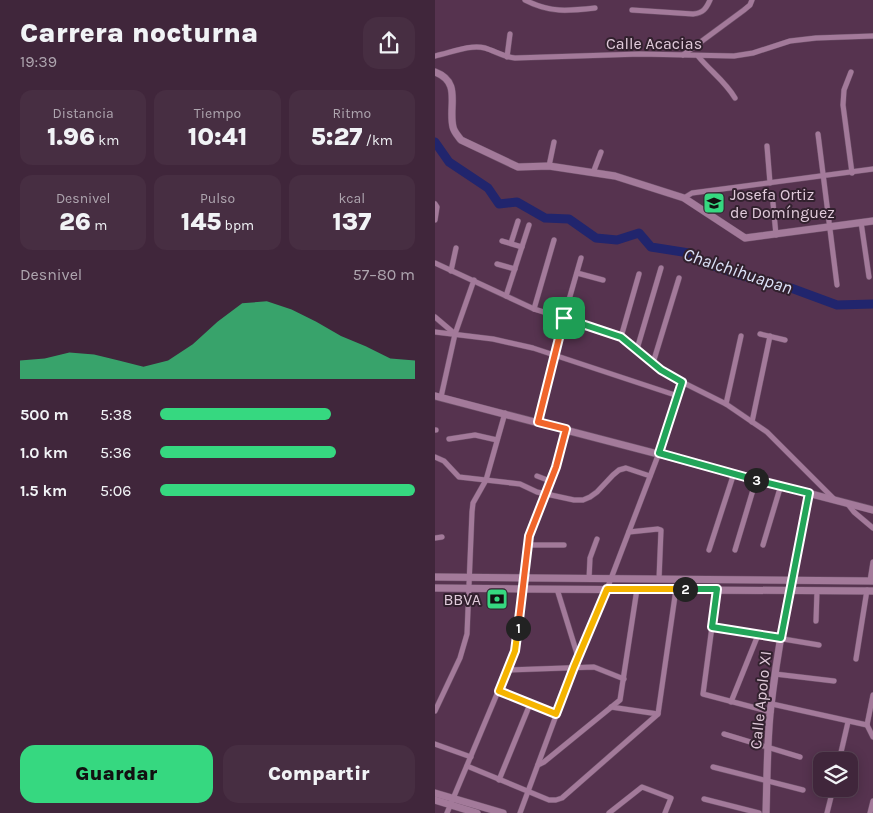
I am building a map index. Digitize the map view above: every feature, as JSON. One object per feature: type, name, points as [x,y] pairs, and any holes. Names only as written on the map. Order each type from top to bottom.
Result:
[{"type":"street","points":[[525,0],[546,9],[568,11],[595,8]]},
{"type":"street","points":[[632,10],[701,13],[707,8],[710,0]]},
{"type":"street","points":[[683,55],[744,10],[750,5],[752,0]]},
{"type":"street","points":[[507,57],[509,34]]},
{"type":"street","name":"Calle Acacias","points":[[435,56],[475,47],[483,47],[507,57],[640,54],[734,56],[753,53],[790,41],[873,36]]},
{"type":"street","points":[[698,56],[705,65],[719,76],[735,98]]},
{"type":"street","points":[[435,72],[445,77],[450,84],[452,126],[461,140],[518,167],[549,166],[615,176],[684,198],[741,237],[776,235],[873,221]]},
{"type":"street","points":[[851,72],[844,90],[843,105],[852,173]]},
{"type":"street","points":[[818,134],[837,285]]},
{"type":"street","points":[[549,166],[554,142]]},
{"type":"street","points":[[767,146],[770,183]]},
{"type":"street","points":[[593,173],[601,152]]},
{"type":"street","points":[[684,198],[693,193],[873,169]]},
{"type":"street","points":[[773,203],[776,235]]},
{"type":"street","points":[[435,204],[437,207],[435,220]]},
{"type":"street","points":[[511,244],[518,221]]},
{"type":"street","points":[[861,222],[869,277]]},
{"type":"street","points":[[506,296],[529,225]]},
{"type":"street","points":[[533,309],[554,240]]},
{"type":"street","points":[[502,241],[522,247]]},
{"type":"street","points":[[451,271],[456,248]]},
{"type":"street","points":[[538,422],[581,258]]},
{"type":"street","points":[[435,263],[533,309],[621,337],[668,375],[726,404],[767,432],[834,499]]},
{"type":"street","points":[[497,264],[515,270]]},
{"type":"street","points":[[637,349],[661,268]]},
{"type":"street","points":[[577,273],[603,280]]},
{"type":"street","points":[[621,337],[639,274]]},
{"type":"street","points":[[653,363],[679,278]]},
{"type":"street","points":[[474,280],[455,334],[438,397],[873,510]]},
{"type":"street","points":[[435,316],[455,334]]},
{"type":"street","points":[[435,332],[518,344],[555,354],[677,396]]},
{"type":"street","points":[[760,334],[785,340]]},
{"type":"street","points":[[726,404],[741,336]]},
{"type":"street","points":[[751,422],[770,336]]},
{"type":"street","points":[[520,813],[574,667],[611,579],[659,453],[682,382]]},
{"type":"street","points":[[435,711],[465,647],[473,503],[486,480],[505,413]]},
{"type":"street","points":[[447,813],[508,670],[517,641],[529,536],[556,467],[566,429]]},
{"type":"street","points":[[449,439],[475,435],[497,440]]},
{"type":"street","points":[[435,457],[444,461],[459,477],[520,484],[545,494],[566,499],[583,500],[597,492],[619,470],[626,468],[650,476]]},
{"type":"street","points":[[709,550],[734,473]]},
{"type":"street","points":[[537,476],[550,481]]},
{"type":"street","points":[[735,550],[756,480]]},
{"type":"street","points":[[763,545],[781,485]]},
{"type":"street","name":"Calle Apolo XI","points":[[766,813],[768,746],[775,674],[789,590],[809,493]]},
{"type":"street","points":[[847,503],[854,512],[873,528]]},
{"type":"street","points":[[629,532],[661,530],[659,579]]},
{"type":"street","points":[[435,538],[442,537]]},
{"type":"street","points":[[589,579],[590,558],[597,539]]},
{"type":"street","points":[[527,545],[564,546]]},
{"type":"street","points":[[435,577],[872,581],[873,562]]},
{"type":"street","points":[[435,588],[522,590],[870,590],[856,659]]},
{"type":"street","points":[[557,589],[578,658]]},
{"type":"street","points":[[538,765],[620,700],[637,589]]},
{"type":"street","points":[[467,766],[549,800],[563,798],[659,714],[676,589]]},
{"type":"street","points":[[717,589],[703,694],[771,712]]},
{"type":"street","points":[[816,621],[817,591]]},
{"type":"street","points":[[712,627],[819,646]]},
{"type":"street","points":[[731,702],[759,634]]},
{"type":"street","points":[[508,670],[594,667],[624,680]]},
{"type":"street","points":[[775,674],[834,682]]},
{"type":"street","points":[[499,691],[556,714]]},
{"type":"street","points":[[873,695],[867,725],[873,736]]},
{"type":"street","points":[[499,780],[531,704]]},
{"type":"street","points":[[772,704],[867,725]]},
{"type":"street","points":[[611,707],[659,714]]},
{"type":"street","points":[[841,752],[848,722]]},
{"type":"street","points":[[724,734],[801,757]]},
{"type":"street","points":[[435,744],[471,757]]},
{"type":"street","points":[[713,766],[803,790]]},
{"type":"street","points":[[609,813],[642,787],[671,798],[665,813]]},
{"type":"street","points":[[435,793],[477,813]]},
{"type":"street","points":[[827,813],[831,797]]},
{"type":"street","points":[[704,799],[759,813]]},
{"type":"street","points":[[435,800],[452,801],[503,813]]},
{"type":"street","points":[[870,813],[873,801]]},
{"type":"waterway","name":"Chalchihuapan","points":[[435,142],[449,162],[488,188],[499,204],[517,202],[545,218],[569,219],[596,238],[617,240],[639,233],[651,247],[689,253],[703,262],[739,275],[791,288],[837,305],[873,304]]},
{"type":"place","name":"Josefa Ortiz de Domínguez","points":[[714,203]]},
{"type":"place","name":"BBVA","points":[[497,599]]},
{"type":"route","points":[[564,318],[621,337],[661,370],[682,382],[659,453],[809,493],[781,638],[712,627],[717,589],[607,589],[556,714],[499,691],[515,651],[517,641],[529,536],[556,467],[566,429],[538,422],[564,318]]}]
